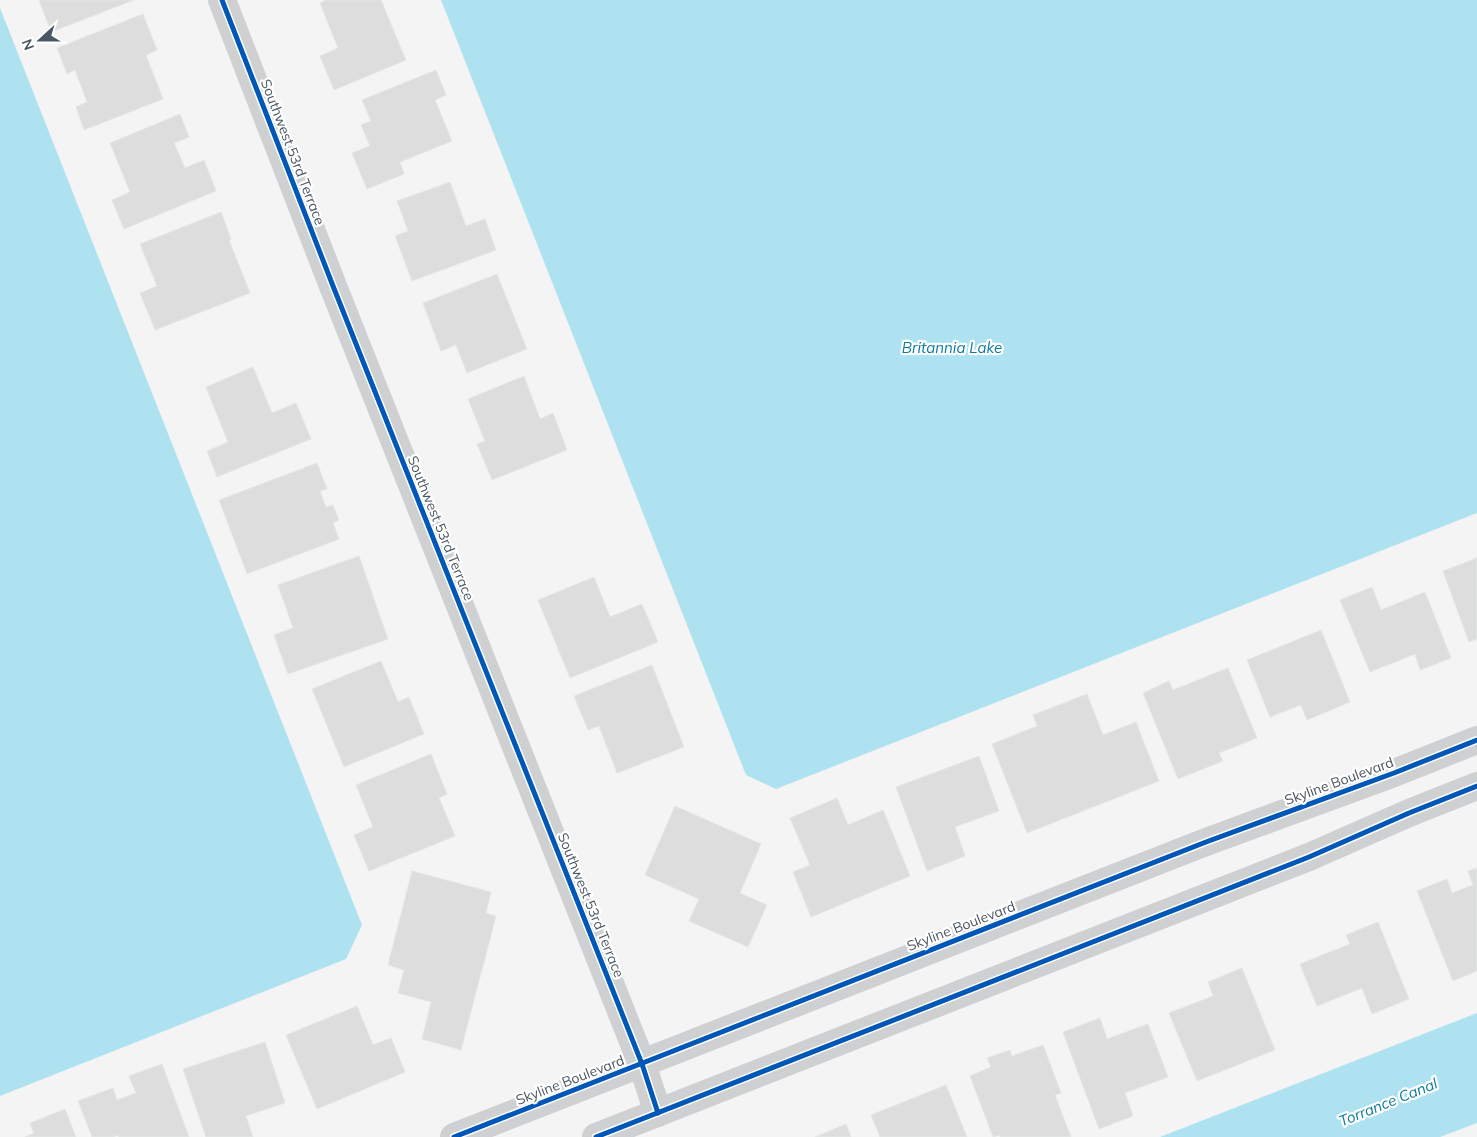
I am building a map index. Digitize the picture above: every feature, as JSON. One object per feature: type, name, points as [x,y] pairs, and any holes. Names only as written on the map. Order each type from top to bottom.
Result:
[{"type":"street","name":"Southwest 53rd Terrace","points":[[222,0],[333,286],[642,1064],[658,1113]]},
{"type":"street","name":"Skyline Boulevard","points":[[454,1137],[1206,842],[1394,773],[1477,740]]},
{"type":"street","points":[[596,1137],[1309,857],[1409,812],[1477,786]]},
{"type":"water","name":"Britannia Lake","points":[[441,0],[1477,0],[1477,513],[776,789],[746,775]]},
{"type":"water","points":[[0,8],[362,925],[346,959],[0,1096]]},
{"type":"water","name":"Torrance Canal","points":[[1477,1013],[1477,1123],[1440,1137],[1160,1137]]},
{"type":"building","points":[[39,0],[134,0],[51,32]]},
{"type":"building","points":[[326,0],[381,0],[406,60],[334,90],[320,56],[338,48],[320,3]]},
{"type":"building","points":[[143,14],[157,50],[146,55],[163,99],[84,130],[76,107],[87,102],[75,70],[67,74],[57,48]]},
{"type":"building","points":[[436,70],[446,95],[435,100],[452,141],[400,162],[404,174],[367,189],[352,153],[370,146],[361,125],[371,121],[362,100]]},
{"type":"building","points":[[180,114],[189,137],[174,143],[185,168],[204,160],[216,191],[124,229],[112,200],[130,192],[110,143]]},
{"type":"building","points":[[450,182],[466,226],[485,219],[496,250],[412,281],[395,236],[408,231],[397,201]]},
{"type":"building","points":[[221,212],[231,239],[229,240],[250,293],[155,330],[140,293],[157,286],[140,244]]},
{"type":"building","points":[[497,274],[527,349],[467,373],[456,345],[441,351],[423,303]]},
{"type":"building","points":[[253,367],[272,413],[296,403],[311,439],[217,477],[207,451],[228,442],[206,387]]},
{"type":"building","points":[[524,376],[540,419],[553,413],[567,450],[492,480],[477,444],[485,441],[468,399]]},
{"type":"building","points":[[317,463],[327,489],[320,491],[326,507],[333,505],[339,520],[333,523],[339,539],[247,574],[219,500]]},
{"type":"building","points":[[359,556],[388,639],[288,674],[274,635],[293,628],[278,585]]},
{"type":"building","points":[[1477,558],[1477,639],[1469,642],[1443,571]]},
{"type":"building","points":[[594,577],[610,617],[642,604],[658,642],[570,678],[538,600]]},
{"type":"building","points":[[1372,587],[1381,610],[1425,592],[1451,658],[1420,670],[1415,654],[1370,672],[1340,600]]},
{"type":"building","points":[[1321,630],[1350,702],[1307,720],[1301,705],[1270,717],[1247,660]]},
{"type":"building","points":[[381,661],[398,702],[409,697],[424,734],[344,767],[312,689]]},
{"type":"building","points":[[652,665],[684,747],[617,773],[599,726],[588,730],[574,696]]},
{"type":"building","points":[[1228,668],[1257,738],[1219,753],[1223,761],[1178,779],[1143,693],[1169,681],[1173,690]]},
{"type":"building","points":[[1087,694],[1103,735],[1136,722],[1159,781],[1027,833],[992,744],[1037,726],[1033,715]]},
{"type":"building","points":[[431,754],[447,794],[439,798],[455,836],[369,871],[354,835],[373,827],[356,785]]},
{"type":"building","points":[[979,756],[999,811],[955,827],[965,856],[927,871],[896,787]]},
{"type":"building","points":[[837,798],[848,825],[883,810],[910,876],[811,917],[793,872],[810,865],[790,818]]},
{"type":"building","points":[[675,806],[761,844],[740,893],[767,905],[748,947],[689,921],[699,899],[645,875]]},
{"type":"building","points":[[1477,868],[1477,971],[1453,981],[1417,891],[1447,879],[1452,893],[1473,885],[1468,871]]},
{"type":"building","points":[[412,871],[491,892],[486,913],[496,916],[461,1050],[422,1039],[431,1002],[398,993],[404,970],[388,965]]},
{"type":"building","points":[[1378,922],[1409,999],[1372,1014],[1362,988],[1317,1006],[1300,964],[1350,944],[1346,935]]},
{"type":"building","points":[[1242,968],[1275,1050],[1197,1081],[1169,1013],[1213,996],[1208,982]]},
{"type":"building","points":[[357,1006],[373,1045],[391,1038],[405,1072],[317,1109],[286,1035]]},
{"type":"building","points":[[1100,1018],[1107,1039],[1148,1024],[1168,1077],[1125,1093],[1133,1116],[1099,1129],[1063,1032]]},
{"type":"building","points":[[265,1042],[285,1103],[246,1116],[253,1137],[206,1137],[183,1069]]},
{"type":"building","points":[[1043,1045],[1061,1093],[1055,1095],[1071,1137],[1000,1137],[1000,1135],[993,1137],[970,1076],[991,1067],[987,1058],[1010,1050],[1012,1056]]},
{"type":"building","points":[[162,1064],[189,1137],[119,1137],[118,1135],[113,1137],[92,1137],[78,1101],[113,1088],[117,1100],[136,1093],[129,1076]]},
{"type":"building","points":[[946,1085],[967,1137],[880,1137],[871,1115]]},
{"type":"building","points":[[65,1109],[76,1137],[25,1137],[34,1133],[30,1123]]},
{"type":"building","points":[[846,1124],[851,1137],[815,1137]]},
{"type":"cycle path","points":[[222,0],[333,286],[642,1064],[658,1113]]},
{"type":"cycle path","points":[[454,1137],[1206,842],[1394,773],[1477,740]]},
{"type":"cycle path","points":[[596,1137],[1309,857],[1409,813],[1477,786]]}]
